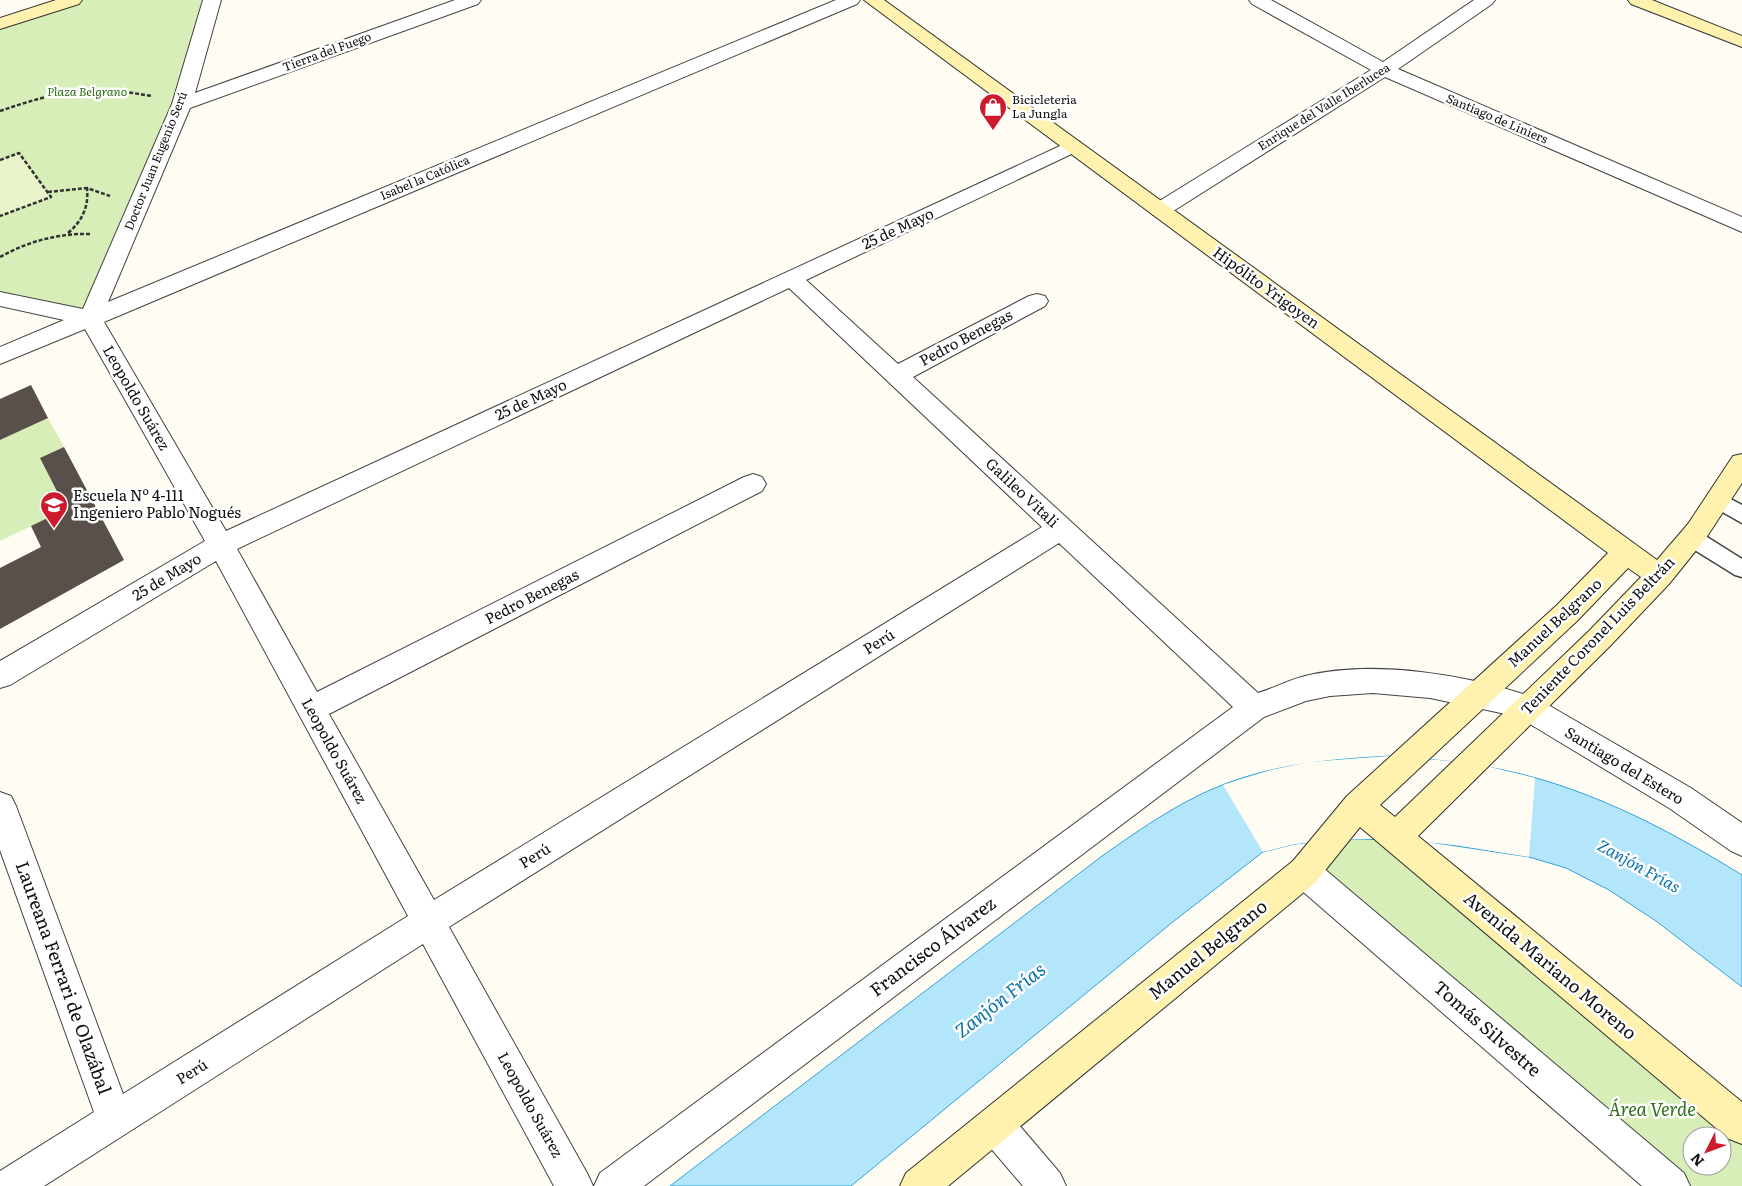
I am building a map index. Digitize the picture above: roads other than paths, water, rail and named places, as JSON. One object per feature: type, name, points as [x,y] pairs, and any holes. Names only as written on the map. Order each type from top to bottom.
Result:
[{"type":"main road","points":[[0,24],[73,0]]},
{"type":"main road","name":"Hipólito Yrigoyen","points":[[873,0],[1651,570]]},
{"type":"main road","points":[[1638,0],[1742,42]]},
{"type":"main road","name":"Teniente Coronel Luis Beltrán","points":[[1395,838],[1438,796],[1502,701],[1600,638],[1651,570],[1692,538],[1742,463]]},
{"type":"main road","name":"Manuel Belgrano","points":[[919,1186],[1304,872],[1358,806],[1502,701],[1567,613],[1613,567],[1622,555],[1619,546]]},
{"type":"main road","name":"Avenida Mariano Moreno","points":[[1358,806],[1742,1126]]},
{"type":"street","name":"Doctor Juan Eugenio Serú","points":[[90,318],[182,104],[212,0]]},
{"type":"street","name":"Tierra del Fuego","points":[[182,104],[472,0]]},
{"type":"street","name":"Isabel la Católica","points":[[0,356],[851,0]]},
{"type":"street","name":"Santiago de Liniers","points":[[1258,0],[1384,70],[1742,225]]},
{"type":"street","name":"Enrique del Valle Iberlucea","points":[[1160,210],[1384,70],[1486,0]]},
{"type":"street","name":"25 de Mayo","points":[[0,676],[221,545],[1073,146]]},
{"type":"street","name":"Galileo Vitali","points":[[791,278],[1254,708]]},
{"type":"street","points":[[0,299],[90,318]]},
{"type":"street","name":"Pedro Benegas","points":[[895,376],[1037,301]]},
{"type":"street","name":"Leopoldo Suárez","points":[[90,318],[221,545],[574,1186]]},
{"type":"street","name":"Pedro Benegas","points":[[311,710],[753,484]]},
{"type":"street","name":"Perú","points":[[10,1186],[428,922],[1061,529]]},
{"type":"street","points":[[1254,708],[1304,689],[1330,684],[1365,682],[1430,686],[1502,701]]},
{"type":"street","name":"Santiago del Estero","points":[[1502,701],[1680,798],[1742,841]]},
{"type":"street","name":"Francisco Álvarez","points":[[613,1186],[1254,708]]},
{"type":"street","name":"Laureana Ferrari de Olazábal","points":[[0,806],[115,1121]]},
{"type":"street","name":"Tomás Silvestre","points":[[1304,872],[1671,1186]]},
{"type":"street","points":[[995,1125],[1047,1186]]},
{"type":"lane","points":[[1718,500],[1742,515]]},
{"type":"lane","points":[[1692,538],[1742,569]]},
{"type":"water","name":"Zanjón Frías","points":[[1390,756],[1476,765],[1522,774],[1556,784],[1620,809],[1652,824],[1742,875],[1742,987],[1656,921],[1609,890],[1566,868],[1529,857],[1423,841],[1359,839],[1295,844],[1263,852],[1174,921],[851,1186],[670,1186],[1102,856],[1181,804],[1233,781],[1272,770],[1311,763]]},
{"type":"place","name":"Bicicleteria La Jungla","points":[[993,131]]},
{"type":"place","name":"Escuela Nº 4-111 Ingeniero Pablo Nogués","points":[[54,529]]},
{"type":"park label","name":"Plaza Belgrano","points":[[87,92]]},
{"type":"park label","name":"Área Verde","points":[[1652,1110]]}]
